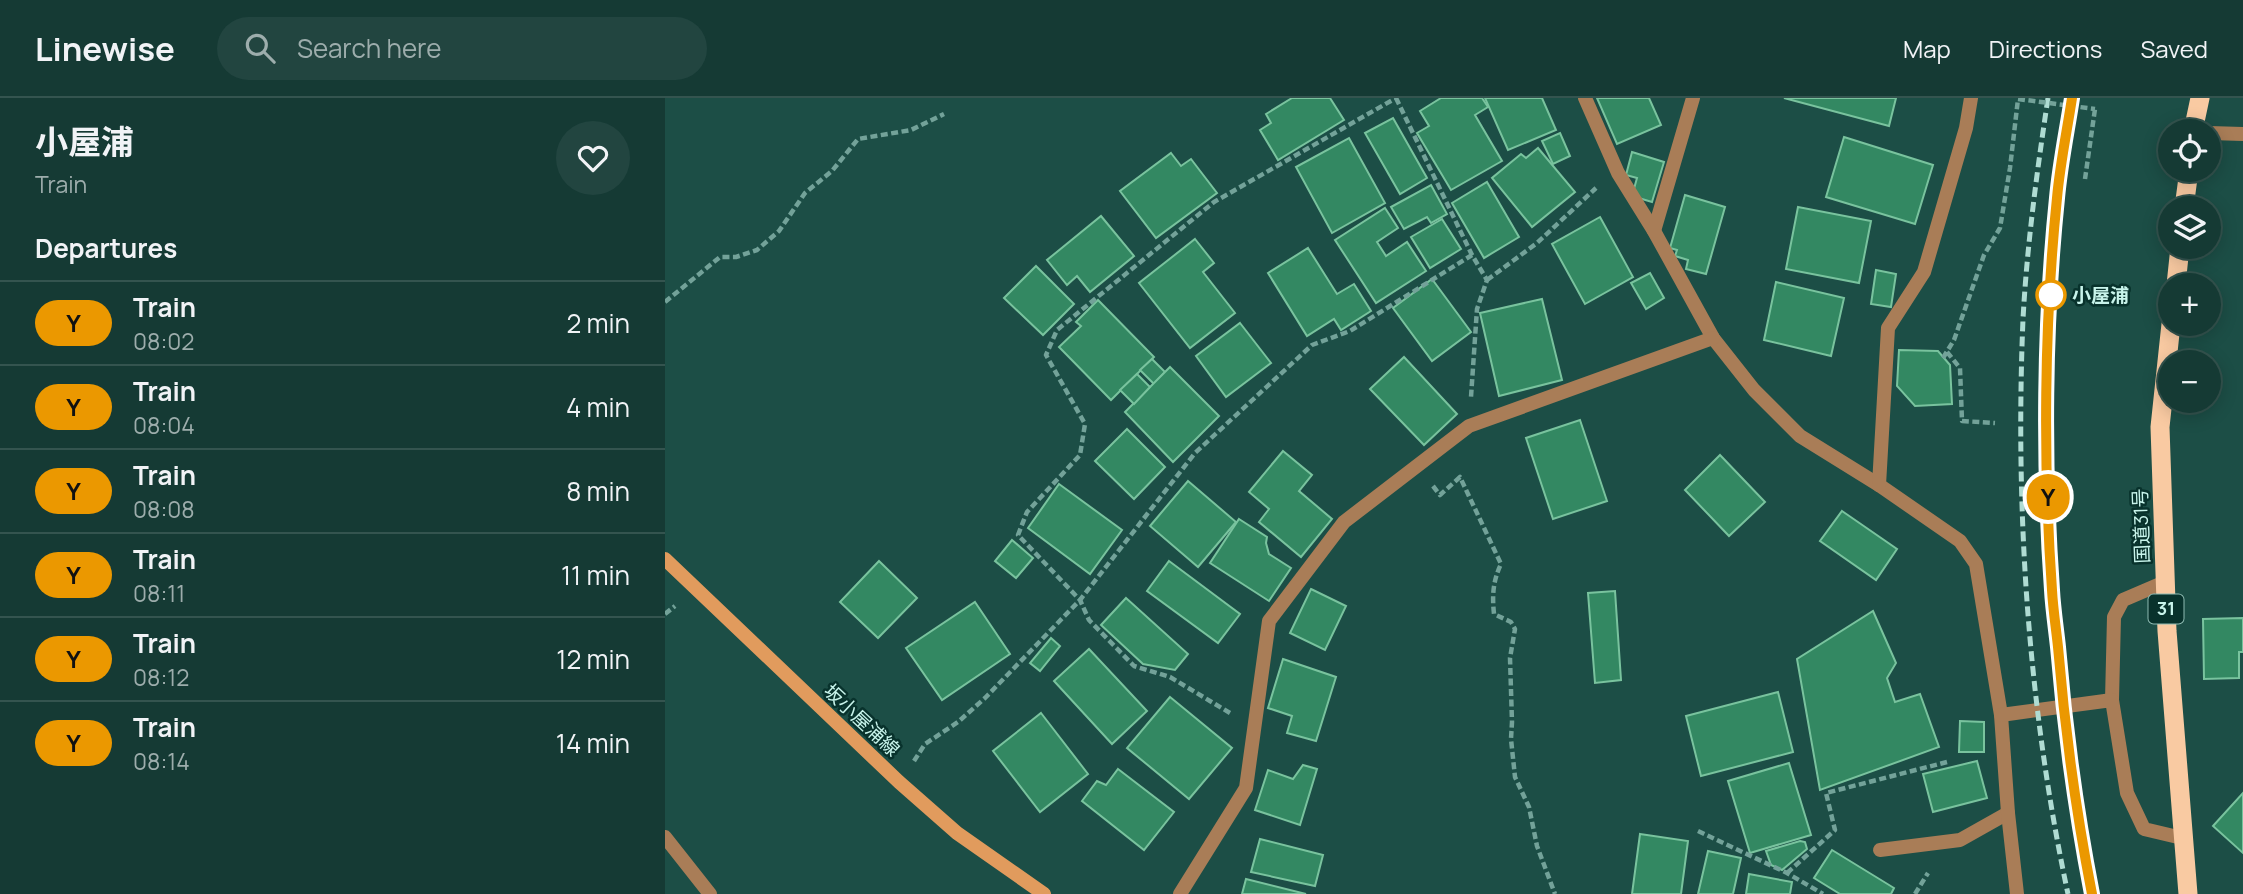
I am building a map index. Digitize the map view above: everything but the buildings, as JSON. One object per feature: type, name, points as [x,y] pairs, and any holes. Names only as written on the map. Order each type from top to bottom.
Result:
[{"type":"highway","points":[[2196,119],[2200,98]]},
{"type":"highway","name":"国道31号","points":[[2170,336],[2160,427],[2165,582],[2188,894]]},
{"type":"main road","name":"坂小屋浦線","points":[[665,559],[899,782],[957,833],[1044,894]]},
{"type":"street","points":[[1585,98],[1618,173],[1654,231],[1713,338],[1754,390],[1800,436],[1879,485],[1960,541],[1976,564],[2001,715],[2017,894]]},
{"type":"street","points":[[1654,231],[1692,98]]},
{"type":"street","points":[[1879,485],[1888,328],[1924,272],[1966,128],[1971,98]]},
{"type":"street","points":[[2221,133],[2243,134]]},
{"type":"street","points":[[1180,894],[1246,788],[1269,621],[1344,522],[1469,426],[1713,338]]},
{"type":"street","points":[[2165,582],[2123,600],[2114,617],[2112,700],[2127,793],[2144,829],[2182,838]]},
{"type":"street","points":[[2001,715],[2112,700]]},
{"type":"street","points":[[1880,850],[1960,840],[2008,813]]},
{"type":"street","points":[[665,837],[710,894]]},
{"type":"path","points":[[1254,728],[1170,677],[1134,666],[1089,620],[1080,600],[1018,535],[1027,512],[1080,455],[1085,424],[1046,355],[1057,330],[1214,202],[1396,98],[1472,255],[1487,280]]},
{"type":"path","points":[[1944,358],[1954,340],[1985,254],[2000,228],[2011,168],[2018,99],[2095,109],[2085,179]]},
{"type":"path","points":[[665,302],[720,257],[736,257],[757,250],[779,231],[805,193],[832,171],[858,139],[911,130],[943,114]]},
{"type":"path","points":[[1469,426],[1478,309],[1487,280],[1537,243],[1597,187],[1618,173]]},
{"type":"path","points":[[899,782],[925,744],[958,722],[985,698],[1080,600],[1195,453],[1312,345],[1350,331],[1472,255]]},
{"type":"path","points":[[1947,352],[1959,368],[1962,421],[1995,423]]},
{"type":"path","points":[[1430,482],[1440,495],[1459,477],[1501,564],[1495,576],[1492,594],[1494,614],[1511,622],[1515,629],[1510,658],[1511,739],[1515,777],[1529,807],[1537,846],[1555,894]]},
{"type":"path","points":[[665,614],[677,606]]},
{"type":"path","points":[[1787,873],[1835,830],[1826,793],[1947,762]]},
{"type":"path","points":[[1698,831],[1787,873],[1823,894]]},
{"type":"railway","points":[[2048,98],[2025,291],[2021,463],[2027,608],[2034,680],[2054,823],[2068,894]]},
{"type":"railway","points":[[2072,98],[2057,197],[2048,332],[2047,477],[2052,590],[2062,706],[2079,828],[2092,894]]},
{"type":"train","name":"Y","points":[[2072,98],[2057,197],[2048,332],[2047,477],[2052,590],[2062,706],[2079,828],[2092,894]]},
{"type":"place","name":"小屋浦","points":[[2051,295]]}]
